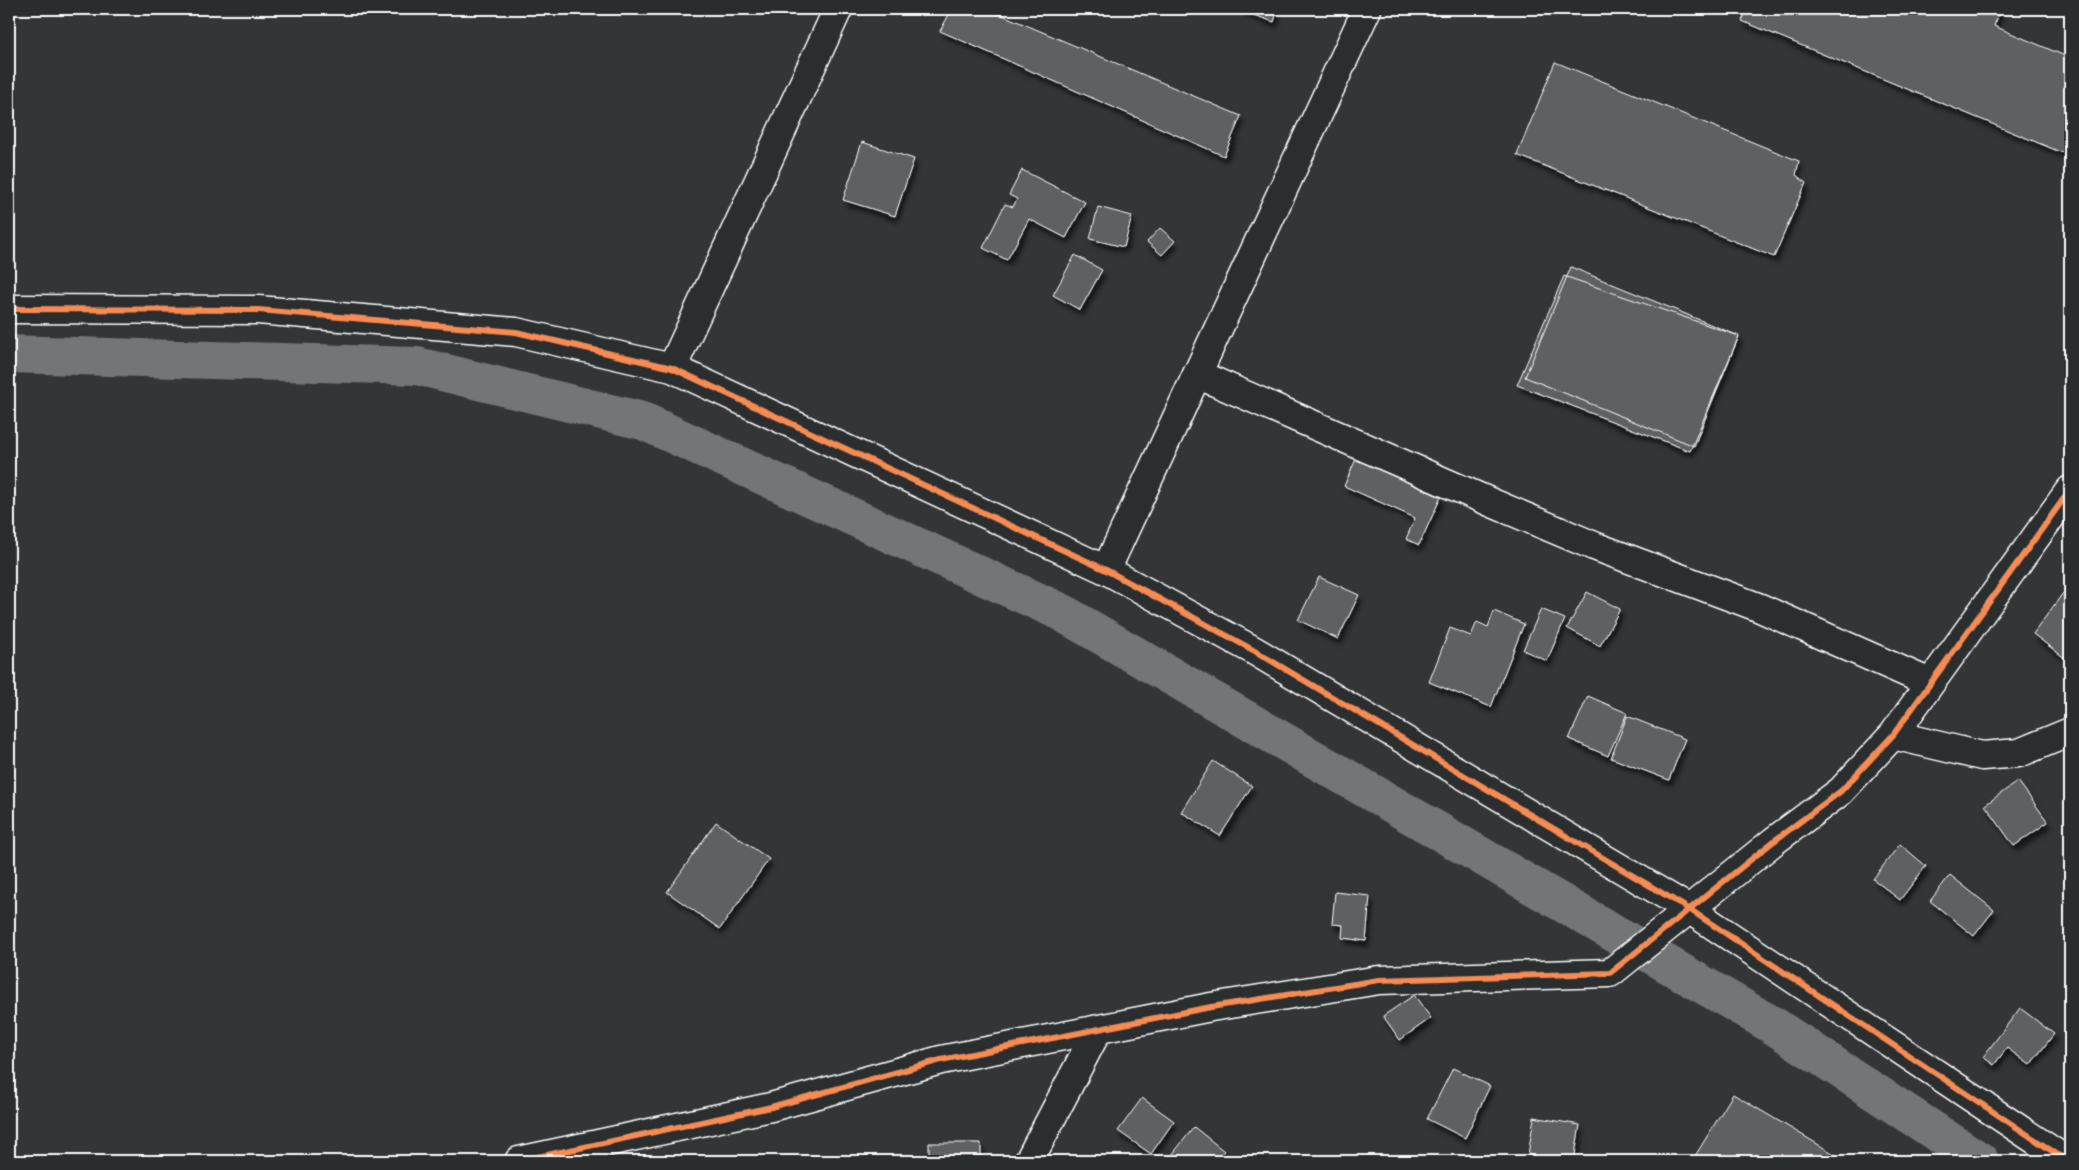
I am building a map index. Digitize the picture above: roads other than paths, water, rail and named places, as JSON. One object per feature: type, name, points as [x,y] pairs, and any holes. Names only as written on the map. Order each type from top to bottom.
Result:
[{"type":"street","points":[[672,368],[838,9]]},
{"type":"street","points":[[1106,570],[1367,9]]},
{"type":"street","points":[[9,309],[258,310],[506,331],[672,368],[1106,570],[1253,650],[1688,910],[2067,1161]]},
{"type":"street","points":[[1197,374],[1594,546],[1758,607],[1930,683]]},
{"type":"street","points":[[519,1161],[771,1107],[941,1060],[1211,1007],[1380,980],[1610,973],[1774,841],[1841,791],[1893,735],[2070,490]]},
{"type":"street","points":[[1893,735],[1982,756],[2019,753],[2070,732]]},
{"type":"street","points":[[1029,1161],[1097,1030]]},
{"type":"waterway","points":[[9,354],[417,366],[643,421],[1061,612],[1774,1026],[1980,1161]]}]
